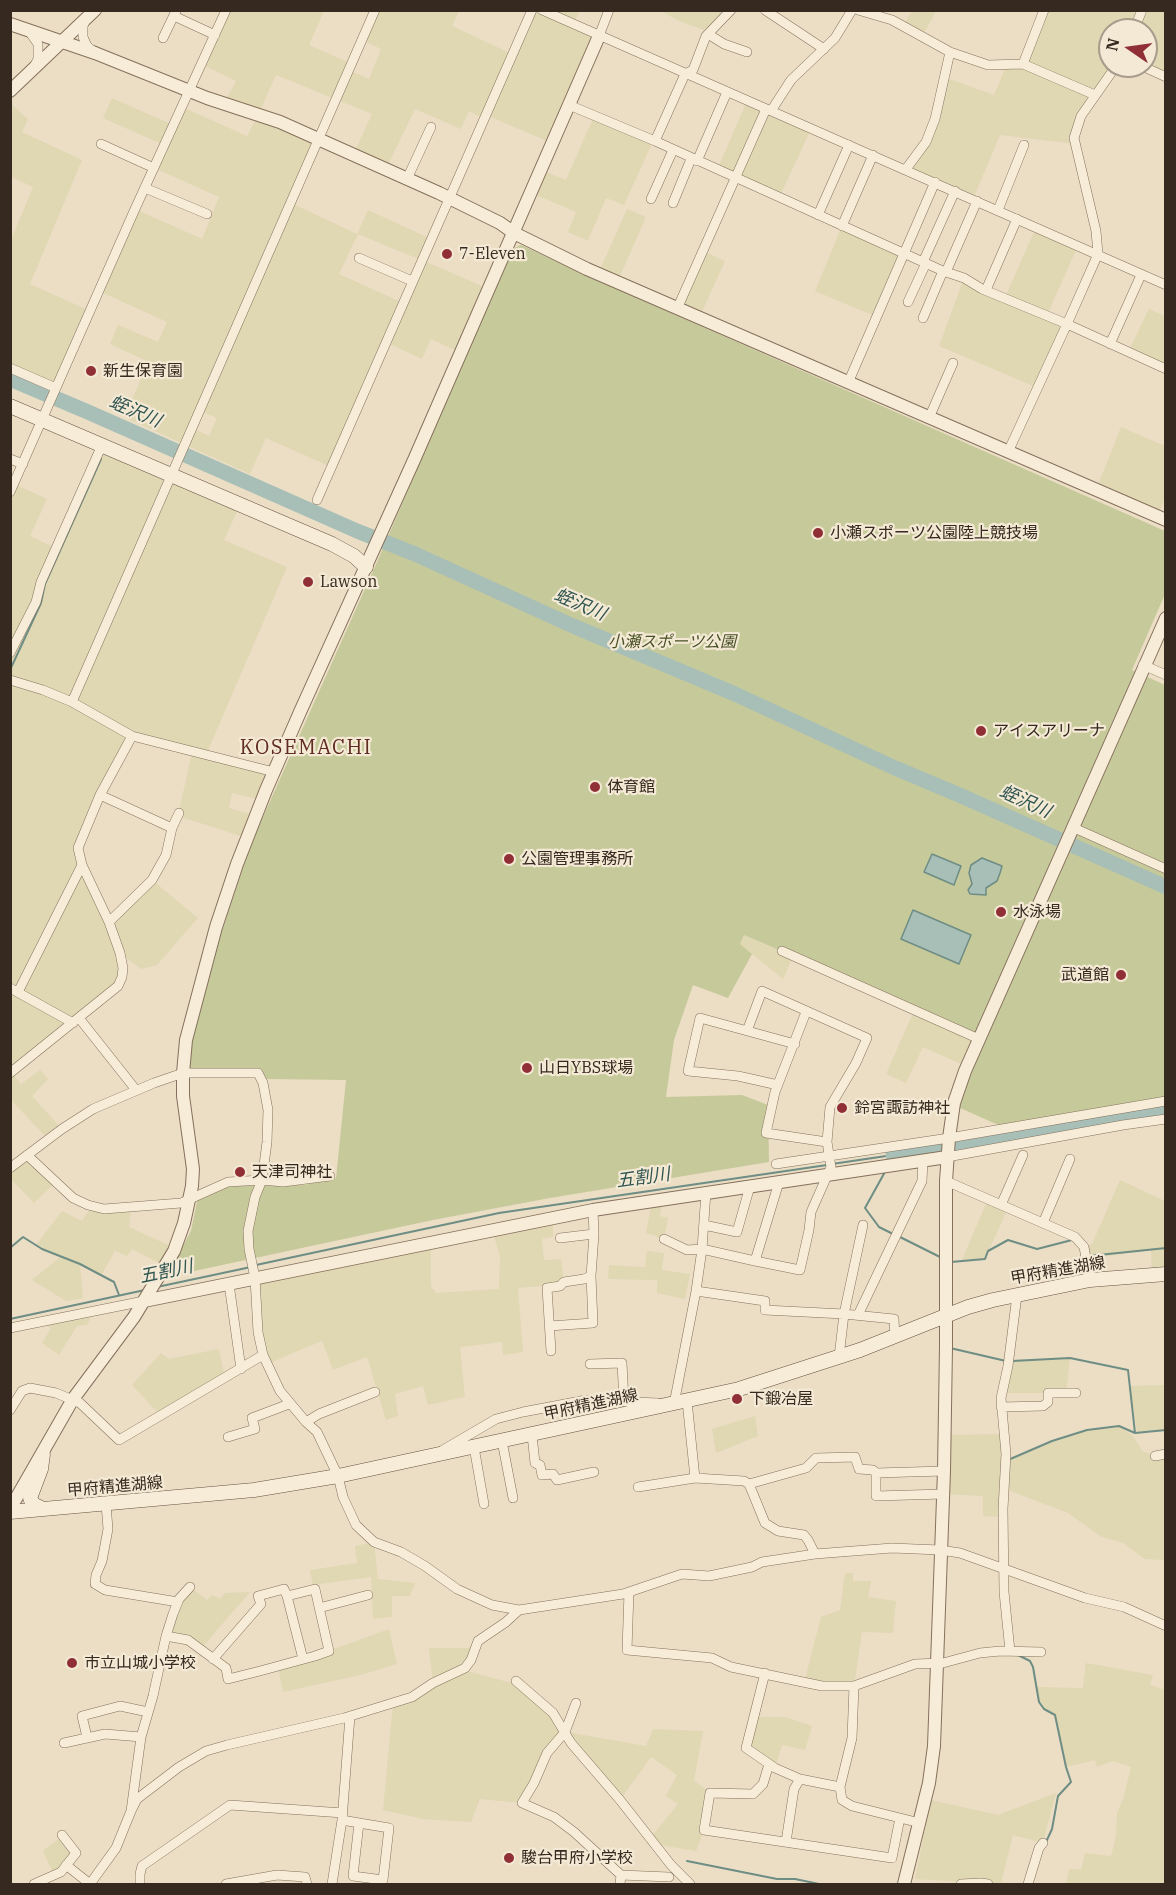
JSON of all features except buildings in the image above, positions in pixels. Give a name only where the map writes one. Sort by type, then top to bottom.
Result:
[{"type":"main road","points":[[10,406],[46,414],[102,445],[173,471],[332,544],[354,556],[366,567]]},
{"type":"main road","name":"甲府精進湖線","points":[[10,1510],[106,1504],[254,1490],[338,1476],[681,1403],[774,1379],[840,1357],[984,1302],[1090,1280],[1166,1274]]},
{"type":"main road","points":[[43,1454],[41,1469],[30,1498],[33,1504],[44,1509]]},
{"type":"street","points":[[10,492],[144,188],[226,10]]},
{"type":"street","points":[[72,702],[375,10]]},
{"type":"street","points":[[317,500],[532,10]]},
{"type":"street","points":[[542,10],[1166,285]]},
{"type":"street","points":[[10,1510],[73,1399],[149,1293],[174,1251],[190,1201],[193,1168],[183,1096],[186,1040],[216,927],[237,864],[274,772],[375,548],[609,10]]},
{"type":"street","points":[[655,141],[685,74],[693,70],[708,34],[731,10]]},
{"type":"street","points":[[765,10],[824,49]]},
{"type":"street","points":[[677,309],[768,110],[791,80],[835,38],[852,10]]},
{"type":"street","points":[[858,10],[892,20],[950,52],[988,65],[1023,64],[1095,95]]},
{"type":"street","points":[[1023,64],[1044,10]]},
{"type":"street","points":[[163,38],[175,13],[215,34]]},
{"type":"street","points":[[10,91],[90,15]]},
{"type":"street","points":[[90,15],[83,26],[83,37],[87,46],[95,53]]},
{"type":"street","points":[[10,24],[95,53],[189,91],[280,122],[449,197],[500,223],[513,233],[587,270],[1166,520]]},
{"type":"street","points":[[27,29],[38,44],[38,59],[34,67]]},
{"type":"street","points":[[708,34],[724,44],[747,52]]},
{"type":"street","points":[[906,169],[926,142],[935,119],[950,52]]},
{"type":"street","points":[[1008,452],[1098,254],[1096,231],[1074,138],[1081,116],[1107,78]]},
{"type":"street","points":[[673,203],[727,92]]},
{"type":"street","points":[[568,105],[655,141],[944,272],[964,278],[986,290],[1166,369]]},
{"type":"street","points":[[407,179],[431,127]]},
{"type":"street","points":[[101,144],[154,168]]},
{"type":"street","points":[[818,215],[849,145]]},
{"type":"street","points":[[998,210],[1024,145]]},
{"type":"street","points":[[651,199],[673,150]]},
{"type":"street","points":[[842,226],[873,155]]},
{"type":"street","points":[[848,383],[935,182]]},
{"type":"street","points":[[144,188],[207,214]]},
{"type":"street","points":[[908,303],[955,191]]},
{"type":"street","points":[[923,318],[977,201]]},
{"type":"street","points":[[986,290],[1017,219]]},
{"type":"street","points":[[359,258],[412,281]]},
{"type":"street","points":[[1110,344],[1141,274]]},
{"type":"street","points":[[929,418],[953,363]]},
{"type":"street","points":[[10,368],[56,389]]},
{"type":"street","points":[[10,653],[36,602],[41,582],[102,445]]},
{"type":"street","points":[[10,459],[23,464]]},
{"type":"street","points":[[905,1884],[929,1783],[934,1746],[944,1471],[946,1181],[948,1147],[956,1094],[1143,665],[1166,618]]},
{"type":"street","points":[[1143,665],[1166,675]]},
{"type":"street","points":[[10,680],[72,702],[132,736],[274,772]]},
{"type":"street","points":[[10,1073],[118,986],[122,977],[120,953],[109,922],[79,857],[80,841],[100,795],[132,736]]},
{"type":"street","points":[[100,795],[172,828]]},
{"type":"street","points":[[109,922],[152,880],[166,855],[172,828],[179,813]]},
{"type":"street","points":[[1071,830],[1166,869]]},
{"type":"street","points":[[82,865],[14,990],[76,1021],[136,1090]]},
{"type":"street","points":[[782,951],[980,1039]]},
{"type":"street","points":[[664,1239],[687,1250],[702,1249],[800,1269],[811,1212],[829,1165],[826,1142],[830,1107],[856,1063],[867,1038],[762,991],[747,1031]]},
{"type":"street","points":[[806,1012],[778,1085],[766,1133],[826,1142]]},
{"type":"street","points":[[778,1085],[738,1076],[688,1071],[700,1018],[795,1044]]},
{"type":"street","points":[[10,1168],[93,1109],[136,1090],[183,1073],[258,1072],[263,1083],[268,1110],[267,1142],[262,1180],[255,1197],[248,1231],[254,1272],[258,1332],[263,1355],[280,1391],[317,1432],[338,1476],[349,1513],[356,1525],[374,1542],[401,1552],[457,1589],[492,1605],[519,1610],[623,1594],[682,1574],[709,1576],[752,1567],[762,1562],[815,1554],[892,1548],[960,1553],[1085,1598],[1124,1606],[1166,1626]]},
{"type":"street","points":[[776,1164],[888,1166],[923,1160],[948,1147],[1119,1108],[1166,1101]]},
{"type":"street","points":[[1119,1108],[1123,1125]]},
{"type":"street","points":[[10,1328],[149,1293],[229,1284],[254,1272],[592,1210],[779,1182],[829,1165],[1166,1119]]},
{"type":"street","points":[[27,1155],[73,1198],[105,1209],[181,1203],[190,1201],[228,1182],[262,1180],[283,1182],[330,1176]]},
{"type":"street","points":[[1001,1205],[1023,1155]]},
{"type":"street","points":[[1043,1223],[1070,1159]]},
{"type":"street","points":[[858,1315],[922,1181],[923,1160]]},
{"type":"street","points":[[946,1181],[1075,1237],[1084,1247],[1090,1280]]},
{"type":"street","points":[[755,1261],[779,1182]]},
{"type":"street","points":[[704,1225],[737,1232],[750,1186]]},
{"type":"street","points":[[695,1478],[681,1403],[702,1249],[706,1192]]},
{"type":"street","points":[[549,1326],[593,1323],[592,1210]]},
{"type":"street","points":[[840,1357],[844,1314],[863,1225]]},
{"type":"street","points":[[560,1238],[594,1234]]},
{"type":"street","points":[[551,1351],[547,1288],[560,1286],[564,1282],[584,1280],[591,1276]]},
{"type":"street","points":[[229,1284],[241,1369]]},
{"type":"street","points":[[696,1291],[765,1301],[765,1310],[894,1319],[895,1336]]},
{"type":"street","points":[[1010,1651],[1003,1568],[1006,1454],[1001,1398],[1009,1361],[1017,1295]]},
{"type":"street","points":[[10,1410],[22,1391],[30,1388],[56,1393],[80,1403],[119,1440],[263,1355]]},
{"type":"street","points":[[590,1364],[622,1363],[624,1401]]},
{"type":"street","points":[[306,1422],[320,1413],[375,1392]]},
{"type":"street","points":[[1001,1407],[1043,1406],[1048,1402],[1048,1393],[1076,1393]]},
{"type":"street","points":[[433,1456],[496,1419],[586,1400],[681,1403]]},
{"type":"street","points":[[228,1437],[255,1429],[252,1418],[290,1404]]},
{"type":"street","points":[[532,1435],[535,1463],[540,1465],[542,1475],[553,1474],[557,1480],[594,1472]]},
{"type":"street","points":[[502,1441],[513,1498]]},
{"type":"street","points":[[474,1447],[484,1504]]},
{"type":"street","points":[[1155,1455],[1166,1454]]},
{"type":"street","points":[[749,1484],[806,1468],[816,1458],[855,1457],[859,1469],[873,1470],[876,1473],[944,1471]]},
{"type":"street","points":[[876,1473],[876,1496],[943,1494]]},
{"type":"street","points":[[638,1487],[695,1478],[744,1481],[749,1484],[765,1523],[777,1531],[804,1535],[815,1554]]},
{"type":"street","points":[[106,1504],[108,1529],[95,1584],[105,1590],[178,1602]]},
{"type":"street","points":[[131,1810],[141,1737],[166,1636],[178,1602],[190,1587]]},
{"type":"street","points":[[213,1659],[261,1604],[258,1596],[284,1589],[303,1659]]},
{"type":"street","points":[[166,1636],[188,1640],[226,1668],[228,1679],[329,1651],[315,1589],[286,1596]]},
{"type":"street","points":[[629,1592],[627,1650],[712,1658],[732,1666],[822,1686],[854,1686],[915,1664],[936,1663],[980,1653],[1041,1652]]},
{"type":"street","points":[[319,1608],[368,1595]]},
{"type":"street","points":[[66,1865],[90,1884],[116,1848],[137,1799],[179,1767],[206,1751],[350,1716],[412,1697],[433,1683],[465,1668],[478,1641],[519,1610]]},
{"type":"street","points":[[765,1673],[746,1748],[769,1764],[800,1779],[840,1787]]},
{"type":"street","points":[[516,1681],[553,1713],[571,1743],[671,1865],[690,1884]]},
{"type":"street","points":[[854,1686],[852,1738],[840,1787],[842,1800],[852,1806],[920,1823]]},
{"type":"street","points":[[576,1703],[566,1732],[547,1753],[522,1803],[554,1817],[574,1832],[620,1880],[669,1881],[671,1865]]},
{"type":"street","points":[[87,1737],[82,1716],[120,1706],[148,1712]]},
{"type":"street","points":[[332,1884],[343,1816],[350,1716]]},
{"type":"street","points":[[64,1743],[105,1734],[141,1737]]},
{"type":"street","points":[[769,1764],[763,1784],[753,1794],[710,1793],[704,1830],[892,1858],[900,1818]]},
{"type":"street","points":[[786,1842],[794,1789],[800,1779]]},
{"type":"street","points":[[140,1884],[142,1866],[230,1805],[343,1816],[359,1823],[389,1828],[383,1880],[353,1876],[359,1823]]},
{"type":"street","points":[[34,1884],[55,1876],[76,1853],[62,1834]]},
{"type":"street","points":[[1028,1884],[1039,1848],[1043,1843]]},
{"type":"street","points":[[226,1884],[277,1875],[305,1877],[307,1884]]},
{"type":"street","points":[[961,1884],[988,1884]]},
{"type":"shaded area","points":[[714,10],[725,12],[704,30],[679,21],[661,11]]},
{"type":"shaded area","points":[[226,11],[324,11],[309,45],[352,64],[349,70],[369,79],[381,49],[362,40],[375,11],[459,11],[452,26],[512,54],[532,11],[580,11],[573,24],[599,36],[552,143],[486,115],[484,119],[469,111],[461,129],[415,109],[386,169],[353,155],[372,114],[276,75],[258,115],[224,104],[236,81],[201,64]]},
{"type":"shaded area","points":[[912,11],[936,11],[922,37],[903,26]]},
{"type":"shaded area","points":[[1044,11],[1165,11],[1165,77],[1158,73],[1158,18],[1098,18],[1098,78],[1108,78],[1081,116],[1076,144],[1000,135],[973,199],[906,169],[926,142],[944,77],[994,95],[1006,66],[1023,64]]},
{"type":"shaded area","points":[[112,98],[173,125],[182,107],[247,136],[258,115],[318,140],[291,203],[357,234],[368,210],[431,239],[422,260],[489,289],[461,353],[431,339],[422,359],[386,342],[331,467],[266,438],[250,474],[124,417],[149,362],[110,344],[118,325],[158,342],[167,322],[99,291],[135,209],[202,239],[219,197],[154,168],[164,145],[103,118]],"holes":[[[358,234],[421,260],[403,303],[339,274]],[[200,411],[217,418],[209,436],[192,428]]]},
{"type":"shaded area","points":[[747,101],[811,129],[779,198],[717,170]]},
{"type":"shaded area","points":[[10,103],[28,119],[22,132],[82,160],[30,284],[90,311],[56,388],[11,368],[11,240],[33,187],[11,177]]},
{"type":"shaded area","points":[[594,116],[653,141],[624,205],[606,198],[588,241],[568,232],[576,212],[531,193],[541,170],[566,180]]},
{"type":"shaded area","points":[[627,209],[646,217],[617,283],[598,274]]},
{"type":"shaded area","points":[[842,226],[904,254],[877,317],[815,291]]},
{"type":"shaded area","points":[[1034,232],[1076,250],[1048,313],[1006,295]]},
{"type":"shaded area","points":[[703,251],[725,261],[699,318],[677,309]]},
{"type":"shaded area","points":[[964,278],[1067,324],[1038,388],[939,346]]},
{"type":"shaded area","points":[[1149,309],[1165,316],[1165,369],[1128,352]]},
{"type":"shaded area","points":[[1121,427],[1165,446],[1165,498],[1158,516],[1096,490]]},
{"type":"shaded area","points":[[106,447],[240,505],[224,540],[287,567],[206,755],[274,772],[262,800],[232,793],[229,808],[256,816],[247,838],[178,816],[192,752],[132,736],[78,848],[109,921],[152,880],[198,918],[157,965],[141,969],[121,954],[122,977],[12,1073],[21,1084],[40,1070],[48,1079],[32,1096],[62,1129],[48,1139],[11,1100],[10,662],[41,603],[45,584]]},
{"type":"shaded area","points":[[10,482],[47,499],[30,536],[56,548],[10,653]]},
{"type":"shaded area","points":[[744,935],[793,957],[783,979],[740,944]]},
{"type":"shaded area","points":[[913,1013],[972,1039],[961,1064],[923,1047],[906,1083],[886,1074]]},
{"type":"shaded area","points":[[27,1155],[56,1182],[34,1203],[11,1179],[11,1168]]},
{"type":"shaded area","points":[[1120,1180],[1165,1201],[1165,1274],[1152,1275],[1151,1250],[1086,1259],[1084,1247],[1092,1244]]},
{"type":"shaded area","points":[[662,1199],[660,1216],[668,1218],[664,1239],[646,1233],[652,1201]]},
{"type":"shaded area","points":[[988,1199],[1008,1208],[985,1259],[962,1260]]},
{"type":"shaded area","points":[[92,1206],[131,1208],[129,1227],[175,1248],[165,1266],[132,1249],[127,1256],[115,1251],[101,1276],[80,1265],[83,1298],[66,1301],[32,1280],[60,1257],[36,1245],[62,1211],[82,1221]]},
{"type":"shaded area","points":[[553,1221],[553,1237],[542,1239],[544,1260],[561,1259],[564,1282],[547,1288],[542,1286],[518,1288],[523,1352],[503,1355],[502,1342],[460,1347],[465,1397],[428,1405],[423,1386],[395,1394],[398,1416],[386,1420],[367,1357],[333,1370],[322,1341],[267,1364],[261,1349],[255,1278],[431,1243],[431,1286],[436,1293],[499,1289],[500,1256],[492,1230]]},
{"type":"shaded area","points":[[647,1251],[664,1253],[662,1270],[690,1274],[685,1299],[657,1293],[657,1280],[608,1279],[609,1265],[645,1267]]},
{"type":"shaded area","points":[[83,1313],[91,1318],[87,1325],[77,1326],[59,1355],[42,1343],[51,1328],[40,1322]]},
{"type":"shaded area","points":[[219,1349],[225,1379],[161,1416],[132,1385],[161,1353],[169,1359]]},
{"type":"shaded area","points":[[1070,1358],[1066,1393],[1002,1393],[1009,1361]]},
{"type":"shaded area","points":[[1165,1385],[1165,1430],[1137,1432],[1129,1386]]},
{"type":"shaded area","points":[[755,1416],[758,1436],[716,1453],[712,1429]]},
{"type":"shaded area","points":[[1119,1426],[1133,1436],[1143,1452],[1149,1453],[1153,1460],[1165,1458],[1165,1560],[1145,1559],[1123,1543],[1100,1536],[1068,1513],[1008,1490],[1008,1459],[1087,1430]]},
{"type":"shaded area","points":[[1004,1434],[1003,1517],[983,1516],[983,1496],[943,1494],[944,1435]]},
{"type":"shaded area","points":[[374,1542],[378,1579],[415,1583],[410,1596],[392,1596],[392,1617],[373,1619],[371,1577],[313,1585],[310,1570],[357,1563],[355,1546]]},
{"type":"shaded area","points":[[845,1573],[853,1573],[853,1581],[871,1581],[868,1597],[896,1601],[893,1633],[862,1632],[854,1686],[804,1683],[821,1617],[840,1610]]},
{"type":"shaded area","points":[[190,1587],[207,1600],[212,1595],[220,1599],[225,1593],[250,1592],[199,1651],[166,1636],[173,1614]]},
{"type":"shaded area","points":[[389,1629],[397,1664],[360,1675],[283,1692],[278,1666],[315,1656]]},
{"type":"shaded area","points":[[429,1648],[475,1648],[463,1670],[508,1682],[516,1681],[566,1732],[646,1746],[653,1729],[703,1731],[694,1780],[710,1793],[704,1830],[696,1851],[654,1844],[650,1838],[678,1804],[666,1796],[677,1775],[651,1757],[620,1800],[565,1732],[556,1740],[522,1803],[480,1799],[471,1822],[423,1819],[383,1810],[393,1704],[433,1683]]},
{"type":"shaded area","points":[[1086,1663],[1153,1675],[1150,1685],[1165,1690],[1165,1884],[1066,1884],[1069,1869],[1081,1870],[1085,1853],[1111,1856],[1116,1836],[1117,1814],[1131,1767],[1113,1761],[1097,1767],[1095,1760],[1066,1767],[1055,1715],[1044,1709],[1039,1702],[1036,1687],[1083,1688]]},
{"type":"shaded area","points":[[754,1717],[785,1717],[812,1726],[805,1750],[782,1745],[775,1768],[746,1748]]},
{"type":"shaded area","points":[[1056,1793],[1043,1843],[1013,1835],[1001,1884],[915,1879],[931,1800],[998,1815]]},
{"type":"shaded area","points":[[61,1837],[73,1853],[54,1875],[43,1851]]},
{"type":"green space","name":"小瀬スポーツ公園","points":[[521,245],[1165,531],[1165,594],[1132,670],[1165,685],[1165,1100],[1005,1128],[958,1107],[983,1038],[744,935],[740,944],[752,954],[728,998],[693,985],[674,1040],[666,1097],[742,1095],[768,1105],[769,1162],[433,1220],[166,1277],[191,1231],[198,1197],[230,1186],[304,1185],[336,1178],[346,1080],[266,1079],[261,1069],[189,1069],[192,1043],[210,967],[250,846],[377,562],[512,249]]},
{"type":"water","points":[[932,854],[961,866],[954,885],[924,872]]},
{"type":"water","points":[[982,858],[1002,866],[1000,873],[997,881],[986,888],[986,895],[970,894],[968,890],[972,884],[969,873],[971,865]]},
{"type":"water","points":[[913,910],[971,935],[959,964],[901,939]]},
{"type":"waterway","name":"蛭沢川","points":[[10,379],[357,531],[415,554],[573,626],[735,694],[895,768],[1166,887]]},
{"type":"waterway","points":[[10,670],[41,603],[45,584],[101,459]]},
{"type":"waterway","points":[[893,1155],[1166,1111]]},
{"type":"waterway","name":"五割川","points":[[832,1164],[893,1155],[891,1159]]},
{"type":"waterway","name":"五割川","points":[[256,1265],[499,1213],[827,1165]]},
{"type":"waterway","name":"五割川","points":[[886,1170],[865,1208],[879,1227],[895,1235]]},
{"type":"waterway","points":[[10,1248],[23,1237],[42,1249],[80,1264],[114,1282],[119,1295]]},
{"type":"waterway","name":"五割川","points":[[900,1237],[940,1257]]},
{"type":"waterway","name":"五割川","points":[[951,1262],[985,1259],[988,1251],[1008,1240],[1037,1249],[1072,1240]]},
{"type":"waterway","name":"五割川","points":[[1089,1256],[1166,1248]]},
{"type":"waterway","name":"五割川","points":[[157,1287],[251,1267]]},
{"type":"waterway","name":"五割川","points":[[10,1319],[145,1290]]},
{"type":"waterway","name":"五割川","points":[[950,1348],[1006,1361]]},
{"type":"waterway","name":"五割川","points":[[1012,1361],[1070,1358],[1128,1370],[1135,1433]]},
{"type":"waterway","points":[[1008,1460],[1052,1441],[1087,1430],[1119,1426],[1135,1433],[1166,1430]]},
{"type":"waterway","points":[[1018,1655],[1030,1661],[1039,1702],[1044,1709],[1055,1715],[1071,1782],[1058,1796],[1052,1829],[1046,1842]]},
{"type":"waterway","points":[[687,1861],[777,1879],[795,1879],[819,1884]]},
{"type":"place","name":"7-Eleven","points":[[447,254]]},
{"type":"place","name":"新生保育園","points":[[91,371]]},
{"type":"place","name":"小瀬スポーツ公園陸上競技場","points":[[818,533]]},
{"type":"place","name":"Lawson","points":[[308,582]]},
{"type":"place","name":"アイスアリーナ","points":[[981,731]]},
{"type":"place","name":"体育館","points":[[595,787]]},
{"type":"place","name":"公園管理事務所","points":[[509,859]]},
{"type":"place","name":"水泳場","points":[[1001,912]]},
{"type":"place","name":"武道館","points":[[1121,975]]},
{"type":"place","name":"山日YBS球場","points":[[527,1068]]},
{"type":"place","name":"鈴宮諏訪神社","points":[[842,1108]]},
{"type":"place","name":"天津司神社","points":[[240,1172]]},
{"type":"place","name":"下鍛冶屋","points":[[737,1399]]},
{"type":"place","name":"市立山城小学校","points":[[72,1663]]},
{"type":"place","name":"駿台甲府小学校","points":[[509,1858]]},
{"type":"district","name":"KOSEMACHI","points":[[306,748]]}]
